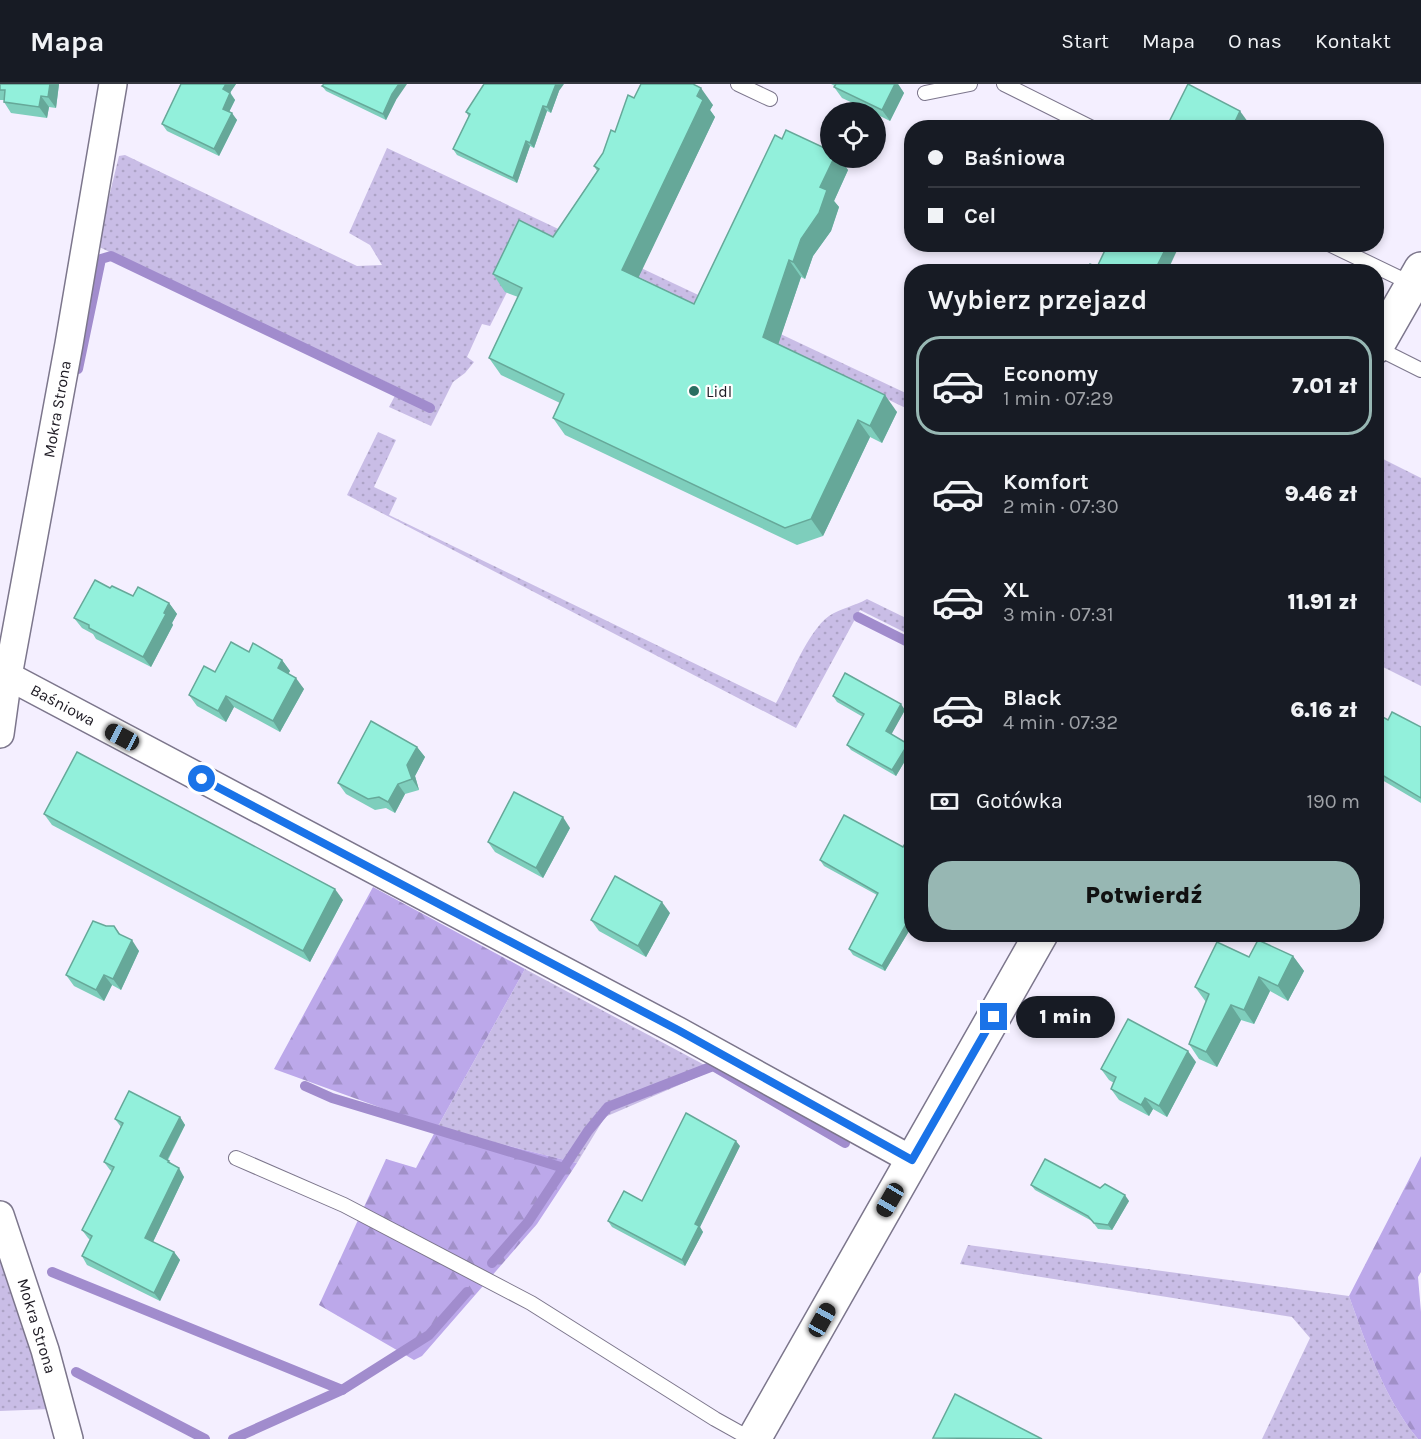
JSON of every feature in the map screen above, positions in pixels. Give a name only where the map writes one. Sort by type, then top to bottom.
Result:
[{"type":"main road","points":[[1384,335],[1417,277]]},
{"type":"main road","points":[[753,1439],[1036,942]]},
{"type":"street","name":"Mokra Strona","points":[[0,734],[8,676],[69,344],[113,84]]},
{"type":"street","name":"Baśniowa","points":[[8,676],[678,1030],[912,1160]]},
{"type":"street","name":"Mokra Strona","points":[[0,1215],[45,1350],[69,1439]]},
{"type":"lane","points":[[738,84],[770,99]]},
{"type":"lane","points":[[925,93],[970,84]]},
{"type":"lane","points":[[1004,84],[1076,120]]},
{"type":"lane","points":[[1350,252],[1382,264]]},
{"type":"lane","points":[[1384,265],[1417,277]]},
{"type":"lane","points":[[1384,351],[1421,370]]},
{"type":"lane","points":[[236,1158],[344,1205],[531,1303],[715,1419],[753,1439]]},
{"type":"shaded area","points":[[387,148],[904,392],[904,407],[532,230],[504,290],[507,292],[490,326],[482,324],[467,357],[474,362],[453,382],[431,426],[389,407],[399,388],[97,246],[119,156],[125,155],[357,266],[382,265],[370,245],[349,233]]},
{"type":"shaded area","points":[[378,432],[396,440],[374,487],[397,498],[389,515],[776,703],[813,633],[834,613],[867,599],[904,617],[904,632],[860,610],[796,728],[347,495]]},
{"type":"shaded area","points":[[1384,460],[1421,478],[1421,686],[1384,668]]},
{"type":"shaded area","points":[[525,969],[714,1070],[605,1117],[577,1163],[437,1128]]},
{"type":"shaded area","points":[[968,1245],[1349,1296],[1386,1389],[1418,1439],[1262,1439],[1310,1338],[1292,1317],[960,1264]]},
{"type":"shaded area","points":[[0,1258],[51,1409],[0,1411]]},
{"type":"green space","points":[[373,887],[525,969],[437,1128],[274,1069]]},
{"type":"green space","points":[[437,1128],[577,1163],[537,1224],[422,1356],[414,1360],[319,1305],[386,1159],[416,1168]]},
{"type":"green space","points":[[1421,1156],[1421,1272],[1418,1277],[1421,1312],[1421,1439],[1418,1439],[1386,1389],[1349,1296]]},
{"type":"building","points":[[0,84],[50,84],[48,97],[41,96],[39,107],[4,102],[5,90],[0,90]]},
{"type":"building","points":[[181,84],[226,84],[223,89],[230,93],[223,109],[232,113],[214,149],[162,124]]},
{"type":"building","points":[[324,84],[399,84],[383,114],[322,86]]},
{"type":"building","points":[[484,84],[556,84],[547,107],[543,106],[530,143],[526,141],[513,178],[453,149],[470,114],[466,112]]},
{"type":"building","name":"Lidl","points":[[641,84],[693,84],[701,88],[697,96],[703,100],[622,270],[694,304],[775,135],[782,139],[786,130],[820,146],[820,168],[829,168],[820,187],[827,190],[819,213],[801,239],[793,262],[789,260],[763,337],[885,395],[870,426],[858,420],[811,519],[785,528],[553,418],[564,394],[489,358],[522,288],[493,274],[519,220],[553,237],[599,169],[594,166],[603,153],[611,130],[615,132],[628,95],[634,98]]},
{"type":"building","points":[[836,84],[895,84],[886,102],[865,102],[834,87]]},
{"type":"building","points":[[1188,84],[1240,111],[1236,120],[1170,120]]},
{"type":"building","points":[[1104,252],[1164,252],[1158,264],[1098,264]]},
{"type":"building","points":[[95,580],[133,596],[138,587],[169,603],[164,613],[166,614],[143,657],[74,618]]},
{"type":"building","points":[[231,642],[249,652],[253,643],[282,660],[278,668],[296,678],[273,721],[226,696],[218,711],[189,695],[204,666],[215,672]]},
{"type":"building","points":[[845,673],[901,704],[886,731],[904,742],[904,750],[892,770],[847,745],[864,714],[833,696]]},
{"type":"building","points":[[1392,712],[1421,727],[1421,798],[1384,776],[1384,718],[1388,720]]},
{"type":"building","points":[[371,721],[417,747],[407,765],[412,779],[398,784],[388,802],[379,797],[368,799],[338,783]]},
{"type":"building","points":[[77,752],[335,889],[303,951],[44,814]]},
{"type":"building","points":[[514,792],[563,817],[536,868],[488,842]]},
{"type":"building","points":[[844,815],[903,847],[904,845],[904,928],[882,966],[849,949],[878,893],[820,860]]},
{"type":"building","points":[[615,876],[662,902],[638,946],[591,920]]},
{"type":"building","points":[[93,921],[106,926],[114,926],[119,934],[132,940],[113,979],[104,975],[96,990],[66,975]]},
{"type":"building","points":[[1217,942],[1249,957],[1257,942],[1262,942],[1293,956],[1278,986],[1259,977],[1244,1010],[1231,1005],[1206,1052],[1189,1044],[1209,994],[1195,987]]},
{"type":"building","points":[[1128,1019],[1188,1051],[1159,1106],[1145,1098],[1141,1105],[1111,1089],[1116,1077],[1101,1069]]},
{"type":"building","points":[[129,1091],[180,1117],[160,1156],[179,1168],[145,1238],[174,1252],[154,1293],[82,1256],[92,1236],[82,1230],[114,1167],[104,1162],[123,1123],[115,1119]]},
{"type":"building","points":[[686,1113],[736,1141],[695,1224],[699,1226],[682,1260],[608,1221],[624,1191],[642,1201]]},
{"type":"building","points":[[1045,1159],[1100,1188],[1105,1184],[1125,1195],[1108,1225],[1094,1223],[1088,1216],[1031,1185]]},
{"type":"building","points":[[955,1394],[1042,1439],[933,1438]]},
{"type":"waterway","points":[[78,369],[101,259],[111,256],[430,408]]},
{"type":"waterway","points":[[858,617],[904,640]]},
{"type":"waterway","points":[[492,1263],[528,1222],[588,1131],[608,1107],[713,1066],[845,1143]]},
{"type":"waterway","points":[[305,1086],[332,1098],[564,1168]]},
{"type":"waterway","points":[[52,1272],[342,1390]]},
{"type":"waterway","points":[[233,1439],[342,1390],[429,1335],[467,1292]]},
{"type":"waterway","points":[[76,1372],[205,1439]]},
{"type":"place","name":"Lidl","points":[[694,391]]},
{"type":"route","points":[[202,779],[678,1030],[912,1160],[994,1017]]}]
